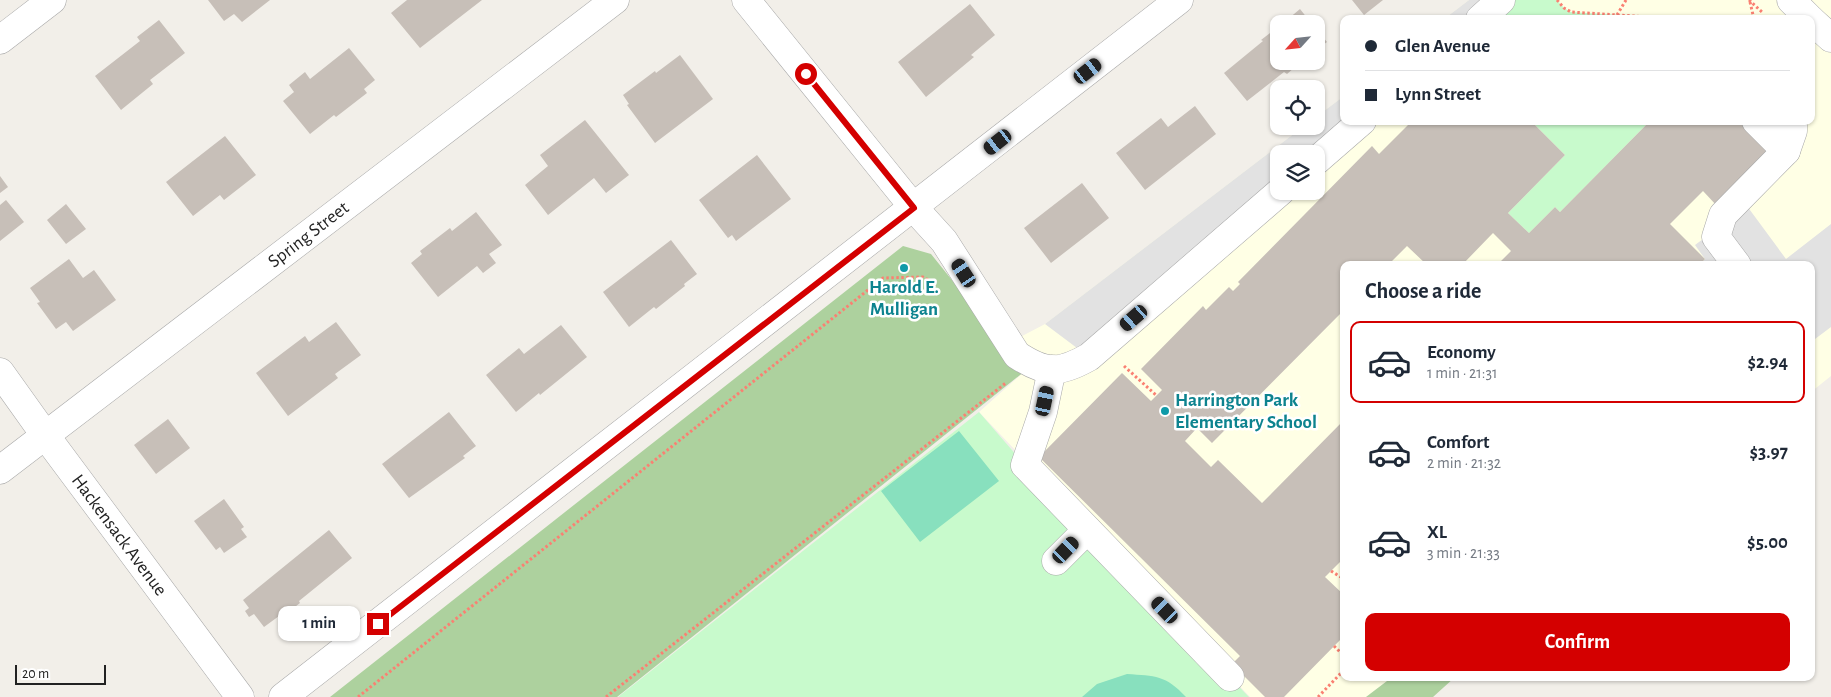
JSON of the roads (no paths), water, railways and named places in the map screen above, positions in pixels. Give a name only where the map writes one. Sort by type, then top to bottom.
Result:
[{"type":"street","points":[[0,40],[52,0]]},
{"type":"street","name":"Spring Street","points":[[0,470],[615,0]]},
{"type":"street","points":[[746,0],[914,208],[944,241],[1017,355],[1050,380]]},
{"type":"street","points":[[283,697],[1179,0]]},
{"type":"street","points":[[1485,15],[1502,0]]},
{"type":"street","points":[[1815,21],[1831,38]]},
{"type":"street","points":[[1325,153],[1357,125]]},
{"type":"street","points":[[1760,125],[1786,151]]},
{"type":"street","points":[[1734,261],[1716,237],[1723,215],[1786,151],[1793,131],[1793,125]]},
{"type":"street","points":[[1230,677],[1025,465],[1043,412],[1050,380],[1089,356],[1271,200]]},
{"type":"street","name":"Hackensack Avenue","points":[[0,372],[45,436],[240,697]]},
{"type":"street","points":[[1056,560],[1086,530]]},
{"type":"place","name":"Harold E. Mulligan","points":[[904,268]]},
{"type":"place","name":"Harrington Park Elementary School","points":[[1165,411]]}]
